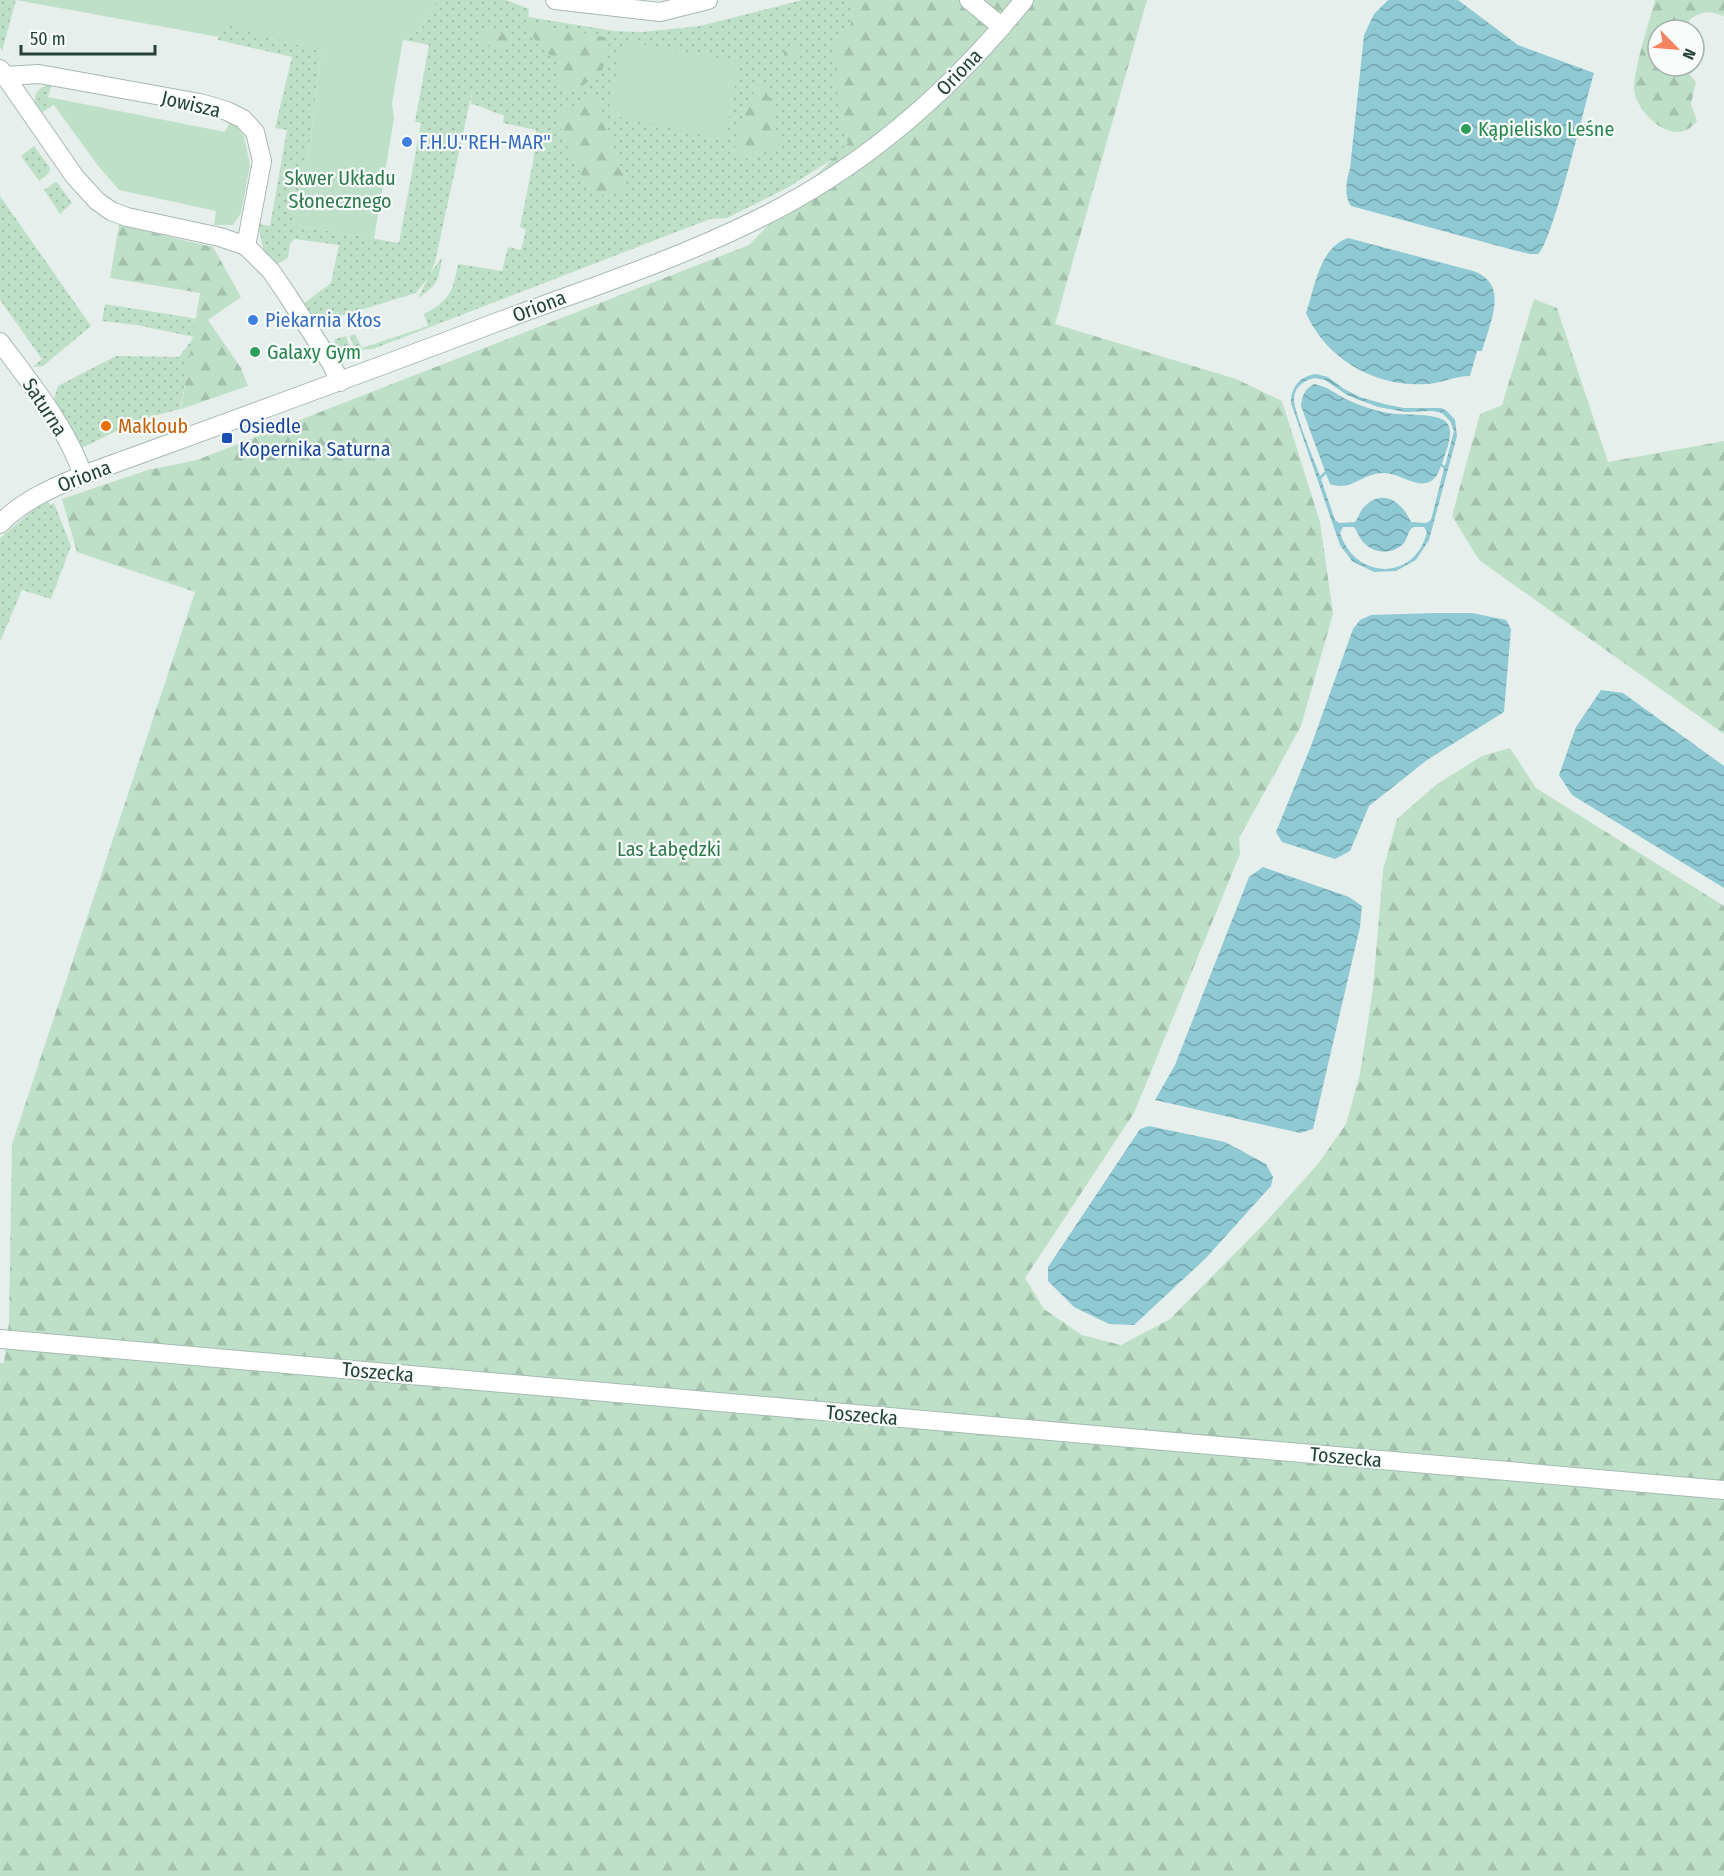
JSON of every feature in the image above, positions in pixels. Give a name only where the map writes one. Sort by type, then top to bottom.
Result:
[{"type":"street","points":[[555,0],[660,12],[708,0]]},
{"type":"street","points":[[969,0],[1002,27]]},
{"type":"street","name":"Oriona","points":[[0,524],[27,502],[51,488],[83,475],[340,382],[714,240],[759,219],[806,193],[886,139],[951,82],[1024,0]]},
{"type":"street","name":"Jowisza","points":[[2,72],[39,74],[200,104],[227,111],[243,119],[255,132],[262,161],[246,246]]},
{"type":"street","name":"Jowisza","points":[[2,72],[75,177],[97,201],[111,211],[127,217],[220,237],[246,246],[271,272],[288,296],[332,363],[340,382]]},
{"type":"street","name":"Saturna","points":[[0,342],[37,390],[77,456],[83,475]]},
{"type":"street","name":"Toszecka","points":[[0,1339],[1724,1490]]},
{"type":"green space","points":[[0,0],[16,0],[2,51],[0,47]]},
{"type":"green space","name":"Skwer Układu Słonecznego","points":[[16,0],[437,0],[421,29],[403,40],[392,103],[394,118],[374,239],[293,225],[300,176],[311,135],[321,52],[222,23],[219,37]]},
{"type":"green space","points":[[142,0],[316,0],[321,52],[311,135],[300,176],[293,225],[399,243],[421,123],[415,122],[429,45],[403,40],[421,29],[437,0],[506,0],[529,9],[528,17],[615,31],[642,32],[700,26],[802,0],[957,0],[853,146],[787,188],[727,218],[710,219],[373,349],[355,350],[350,336],[355,334],[362,348],[428,326],[424,314],[439,305],[449,295],[458,264],[502,271],[508,247],[521,250],[526,229],[520,227],[533,162],[536,130],[503,123],[504,115],[471,104],[472,92],[435,262],[430,274],[442,257],[434,285],[418,298],[428,278],[416,293],[331,319],[313,317],[303,304],[331,283],[339,245],[295,239],[290,243],[288,258],[274,266],[263,248],[258,224],[270,226],[287,130],[275,128],[292,57],[218,40],[221,23]]},
{"type":"green space","name":"Las Łabędzki","points":[[850,0],[1147,0],[1055,324],[1236,379],[1282,401],[1320,522],[1333,614],[1301,726],[1239,838],[1240,854],[1134,1113],[1025,1278],[1044,1309],[1082,1335],[1121,1345],[1170,1319],[1262,1226],[1318,1164],[1346,1124],[1360,1074],[1373,988],[1383,870],[1397,819],[1437,784],[1482,756],[1510,748],[1536,788],[1724,906],[1724,1876],[0,1876],[0,1363],[4,1363],[9,1322],[12,1144],[195,592],[77,552],[62,499],[148,470],[197,460],[749,245],[848,143],[840,117],[833,47],[851,27]]},
{"type":"green space","points":[[1655,0],[1724,0],[1724,17],[1711,12],[1692,18],[1650,18]]},
{"type":"green space","points":[[521,22],[610,38],[602,72],[575,91],[560,89],[559,62],[542,49]]},
{"type":"green space","points":[[487,25],[511,38],[502,50],[481,42]]},
{"type":"green space","points":[[1646,33],[1646,78],[1692,78],[1696,82],[1691,104],[1697,121],[1690,128],[1670,131],[1660,127],[1643,110],[1635,95],[1634,87]]},
{"type":"green space","points":[[623,41],[739,62],[725,140],[608,114]]},
{"type":"green space","points":[[793,42],[799,49],[801,62],[784,61],[784,52]]},
{"type":"green space","points":[[760,84],[776,107],[773,115],[779,145],[751,159],[738,158],[734,153],[743,117]]},
{"type":"green space","points":[[47,85],[51,86],[48,97],[54,105],[41,113],[36,105],[35,97],[38,90]]},
{"type":"green space","points":[[589,95],[598,101],[628,188],[605,196],[588,188],[564,140],[557,117]]},
{"type":"green space","points":[[48,97],[225,132],[231,120],[244,136],[250,165],[241,213],[233,225],[214,225],[216,211],[119,190],[99,167]]},
{"type":"green space","points":[[34,146],[50,168],[49,173],[39,181],[21,156]]},
{"type":"green space","points":[[55,182],[72,203],[60,214],[44,190]]},
{"type":"green space","points":[[0,196],[91,326],[43,366],[33,367],[42,359],[0,300]]},
{"type":"green space","points":[[119,225],[213,247],[241,297],[208,320],[241,368],[248,386],[181,409],[200,293],[110,278]]},
{"type":"green space","points":[[1534,299],[1557,308],[1608,462],[1724,441],[1724,734],[1479,560],[1452,516],[1480,414],[1502,405]]},
{"type":"green space","points":[[105,304],[198,319],[180,409],[136,421],[82,448],[54,399],[58,386],[116,356],[179,357],[194,337],[137,325],[102,321]]},
{"type":"green space","points":[[346,336],[351,351],[337,354],[334,347],[335,339]]},
{"type":"green space","points":[[48,501],[50,505],[54,503],[71,546],[51,599],[22,590],[0,642],[0,538],[32,511]]},
{"type":"water","name":"Kąpielisko Leśne","points":[[1388,0],[1458,0],[1518,45],[1594,73],[1552,226],[1538,254],[1517,251],[1351,206],[1347,198],[1347,183],[1364,35],[1374,14]]},
{"type":"water","points":[[1348,238],[1473,271],[1485,277],[1491,285],[1494,306],[1482,351],[1477,351],[1470,376],[1425,384],[1388,381],[1354,367],[1326,344],[1306,313],[1324,259],[1338,243]]},
{"type":"water","points":[[1310,375],[1328,377],[1360,397],[1384,404],[1404,408],[1441,408],[1455,420],[1457,436],[1429,540],[1416,560],[1396,571],[1374,572],[1352,561],[1340,545],[1291,403],[1297,383]],"holes":[[[1315,378],[1325,380],[1347,395],[1378,407],[1406,412],[1442,413],[1450,421],[1454,431],[1445,466],[1442,464],[1450,432],[1447,423],[1443,420],[1436,417],[1394,414],[1376,410],[1314,384],[1304,393],[1301,406],[1325,471],[1320,476],[1294,400],[1294,395],[1300,385]],[[1441,466],[1444,469],[1431,520],[1426,523],[1411,522],[1398,504],[1386,498],[1372,500],[1363,508],[1355,522],[1339,523],[1335,520],[1321,479],[1326,474],[1330,484],[1344,486],[1384,473],[1421,483],[1432,481]],[[1343,527],[1354,527],[1368,547],[1384,552],[1400,547],[1414,527],[1424,527],[1427,532],[1420,548],[1410,560],[1398,567],[1385,569],[1371,567],[1358,560],[1348,549],[1340,533]]]},
{"type":"water","points":[[1472,613],[1506,620],[1511,629],[1504,712],[1427,760],[1369,806],[1350,851],[1335,859],[1282,842],[1276,832],[1311,746],[1353,629],[1360,620],[1371,615]]},
{"type":"water","points":[[1601,690],[1623,693],[1724,766],[1724,888],[1572,795],[1559,775],[1576,727]]},
{"type":"water","points":[[1263,867],[1349,897],[1362,906],[1360,927],[1313,1129],[1300,1133],[1155,1100],[1175,1065],[1249,877]]},
{"type":"water","points":[[1149,1126],[1225,1142],[1266,1164],[1273,1177],[1271,1186],[1205,1259],[1134,1325],[1109,1324],[1074,1307],[1048,1281],[1048,1267],[1140,1129]]},
{"type":"place","name":"Kąpielisko Leśne","points":[[1466,129]]},
{"type":"place","name":"F.H.U.\"REH-MAR\"","points":[[407,142]]},
{"type":"place","name":"Piekarnia Kłos","points":[[253,320]]},
{"type":"place","name":"Galaxy Gym","points":[[255,352]]},
{"type":"place","name":"Makloub","points":[[106,426]]},
{"type":"place","name":"Osiedle Kopernika Saturna","points":[[227,438]]}]
